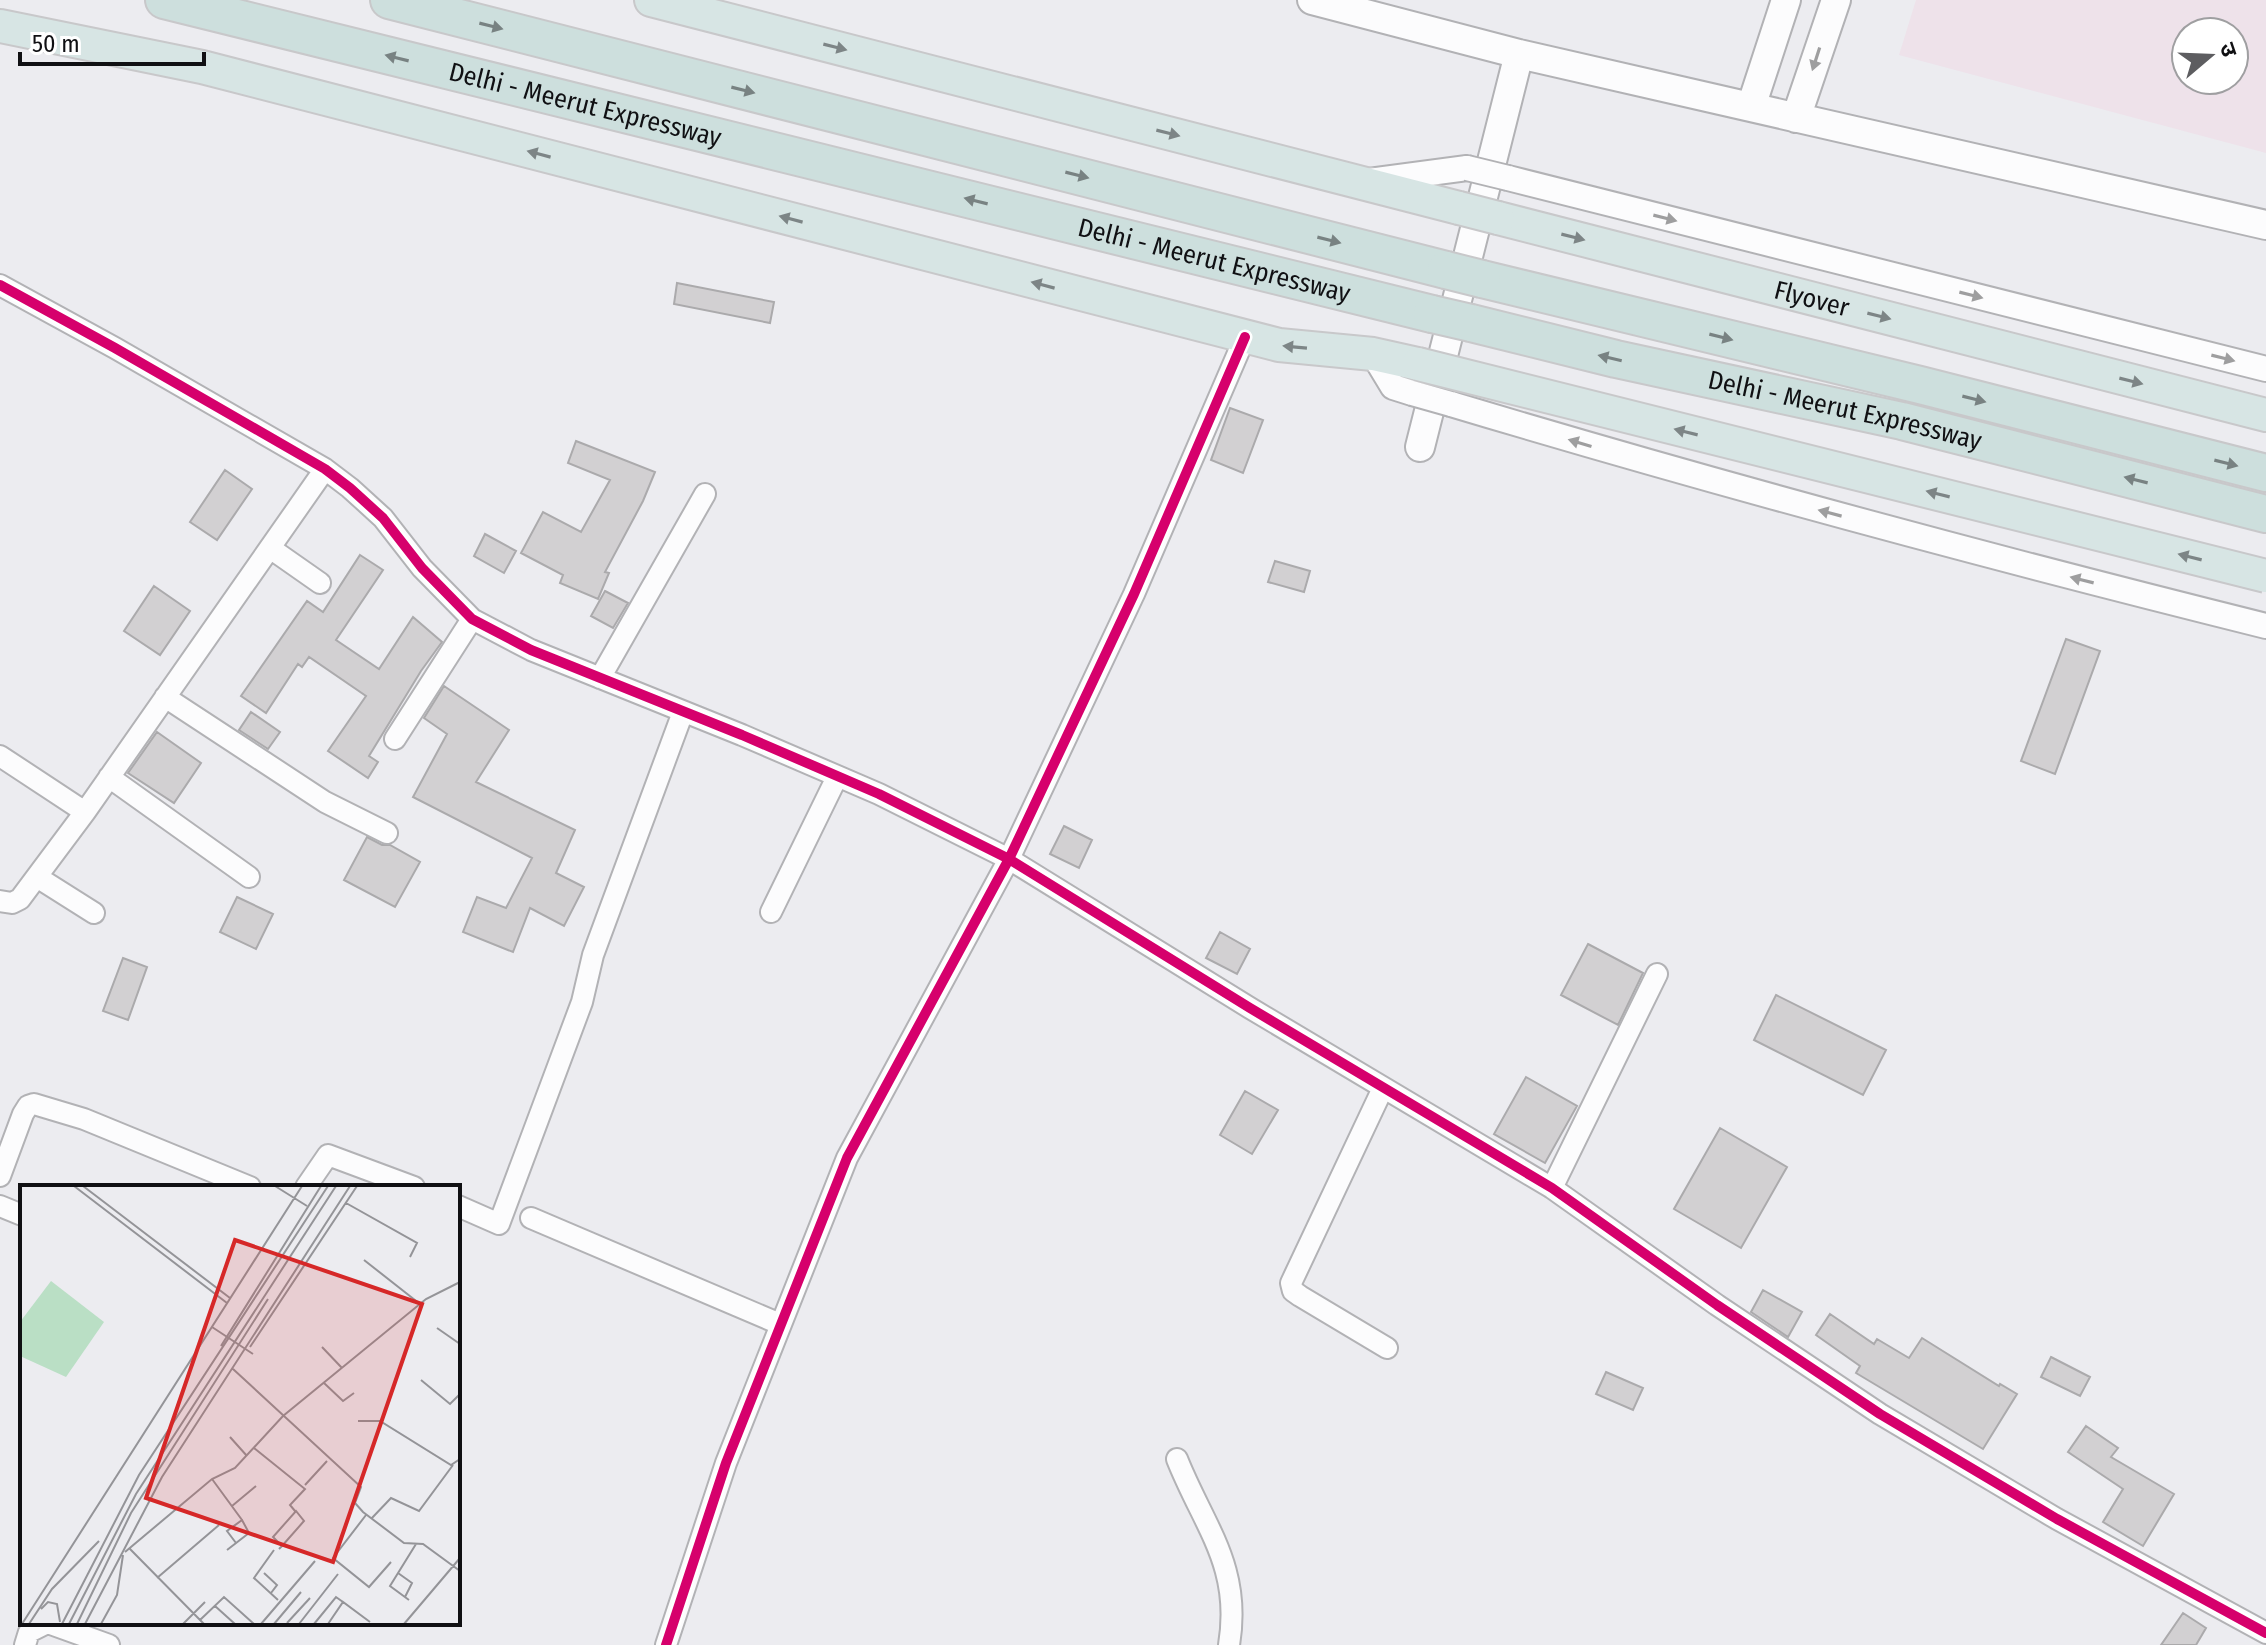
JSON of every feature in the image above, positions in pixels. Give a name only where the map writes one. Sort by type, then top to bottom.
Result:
[{"type":"highway","name":"Delhi - Meerut Expressway","points":[[164,0],[1616,359],[1902,421],[2266,514]]},
{"type":"highway","name":"Delhi - Meerut Expressway","points":[[389,0],[1446,270],[2266,473]]},
{"type":"highway","name":"Flyover","points":[[651,0],[2266,415]]},
{"type":"highway","points":[[0,26],[231,74],[1245,337],[1279,345],[1373,354],[1415,378],[2266,576]]},
{"type":"main road","points":[[1312,0],[1519,54],[2266,225]]},
{"type":"main road","points":[[1751,107],[1786,0]]},
{"type":"main road","points":[[1796,118],[1836,0]]},
{"type":"main road","points":[[1420,447],[1519,54]]},
{"type":"street","points":[[1358,182],[1467,168],[2266,369]]},
{"type":"street","points":[[0,285],[325,469],[383,518],[422,568],[472,619],[531,650],[879,794],[1009,859],[1552,1188],[1717,1305],[1880,1414],[2057,1519],[2266,1633]]},
{"type":"street","points":[[666,1645],[726,1463],[847,1158],[1009,859],[1134,594],[1245,337]]},
{"type":"street","points":[[1415,378],[1451,404],[1742,489],[2025,566],[2266,626]]},
{"type":"street","points":[[0,901],[12,903],[20,899],[37,877],[325,469]]},
{"type":"street","points":[[600,678],[705,494]]},
{"type":"street","points":[[270,548],[320,583]]},
{"type":"street","points":[[395,739],[472,619]]},
{"type":"street","points":[[165,697],[325,802],[387,833]]},
{"type":"street","points":[[460,1207],[499,1224],[582,1002],[593,955],[683,712]]},
{"type":"street","points":[[0,756],[85,812]]},
{"type":"street","points":[[109,777],[249,877]]},
{"type":"street","points":[[771,912],[837,777]]},
{"type":"street","points":[[37,877],[94,913]]},
{"type":"street","points":[[1552,1188],[1657,974]]},
{"type":"street","points":[[1383,1088],[1291,1283],[1293,1291],[1300,1296],[1387,1348]]},
{"type":"street","points":[[0,1176],[23,1114],[28,1106],[34,1104],[84,1119],[245,1185]]},
{"type":"street","points":[[307,1185],[328,1155],[409,1185]]},
{"type":"street","points":[[0,1206],[20,1214]]},
{"type":"street","points":[[531,1218],[780,1324]]},
{"type":"street","points":[[1177,1459],[1226,1570],[1234,1609],[1229,1645]]},
{"type":"street","points":[[25,1645],[29,1632],[43,1625]]},
{"type":"street","points":[[53,1625],[109,1645]]},
{"type":"shaded area","points":[[1916,0],[2266,0],[2266,153],[1899,55]]},
{"type":"building","points":[[677,283],[774,302],[770,323],[674,304]]},
{"type":"building","points":[[1230,408],[1263,420],[1243,473],[1211,460]]},
{"type":"building","points":[[576,441],[655,472],[605,572],[609,573],[598,599],[560,583],[563,575],[521,553],[543,512],[581,532],[610,480],[568,463]]},
{"type":"building","points":[[225,470],[252,489],[217,540],[190,522]]},
{"type":"building","points":[[485,534],[516,551],[504,573],[474,556]]},
{"type":"building","points":[[360,555],[383,570],[336,640],[379,669],[413,617],[442,642],[369,756],[378,762],[368,778],[328,751],[366,696],[309,657],[302,667],[298,664],[266,713],[241,696],[307,601],[323,612]]},
{"type":"building","points":[[1275,561],[1310,571],[1304,592],[1268,582]]},
{"type":"building","points":[[154,586],[190,611],[160,655],[124,631]]},
{"type":"building","points":[[605,591],[628,603],[613,628],[591,616]]},
{"type":"building","points":[[2066,639],[2100,651],[2055,774],[2021,761]]},
{"type":"building","points":[[444,686],[509,730],[476,782],[575,830],[556,873],[584,887],[564,926],[530,908],[513,952],[463,932],[477,897],[506,908],[532,858],[413,797],[447,734],[424,718]]},
{"type":"building","points":[[251,712],[280,732],[268,749],[239,730]]},
{"type":"building","points":[[157,732],[201,763],[174,803],[128,773]]},
{"type":"building","points":[[1064,826],[1092,840],[1079,868],[1050,854]]},
{"type":"building","points":[[367,837],[382,845],[390,845],[420,862],[395,907],[344,880]]},
{"type":"building","points":[[237,897],[273,914],[256,949],[220,932]]},
{"type":"building","points":[[1220,932],[1250,949],[1237,974],[1206,958]]},
{"type":"building","points":[[1588,944],[1643,973],[1618,1025],[1561,995]]},
{"type":"building","points":[[123,958],[147,967],[128,1020],[103,1011]]},
{"type":"building","points":[[1776,995],[1886,1050],[1863,1095],[1754,1040]]},
{"type":"building","points":[[1526,1077],[1577,1106],[1545,1163],[1494,1134]]},
{"type":"building","points":[[1245,1091],[1278,1110],[1252,1154],[1220,1135]]},
{"type":"building","points":[[1720,1128],[1787,1167],[1741,1248],[1674,1209]]},
{"type":"building","points":[[1763,1290],[1802,1312],[1788,1337],[1751,1312]]},
{"type":"building","points":[[1830,1314],[1874,1344],[1877,1339],[1909,1358],[1922,1338],[2017,1394],[1983,1449],[1856,1373],[1860,1366],[1816,1335]]},
{"type":"building","points":[[2051,1357],[2090,1377],[2080,1396],[2041,1377]]},
{"type":"building","points":[[1606,1372],[1643,1388],[1633,1410],[1596,1394]]},
{"type":"building","points":[[2086,1426],[2118,1448],[2111,1457],[2174,1494],[2143,1546],[2103,1522],[2123,1489],[2068,1452]]},
{"type":"building","points":[[2183,1613],[2206,1628],[2196,1645],[2161,1645]]},
{"type":"cycle path","points":[[0,285],[325,469],[383,518],[422,568],[472,619],[531,650],[879,794],[1009,859],[1250,1008],[1552,1188],[1717,1305],[1880,1414],[2057,1519],[2266,1633]]},
{"type":"cycle path","points":[[666,1645],[726,1463],[847,1158],[1009,859],[1134,594],[1245,337]]}]
